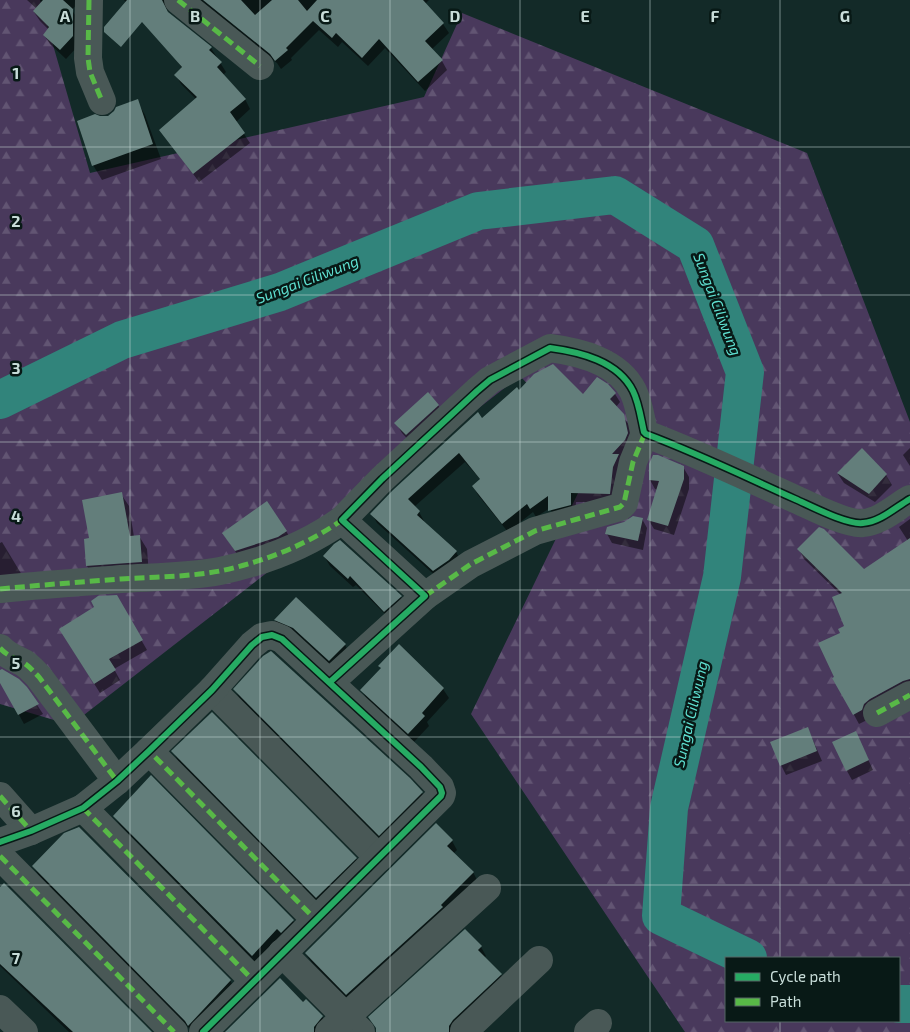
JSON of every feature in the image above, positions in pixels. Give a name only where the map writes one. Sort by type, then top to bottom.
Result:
[{"type":"street","points":[[89,0],[88,58],[90,72],[102,100]]},
{"type":"street","points":[[178,0],[260,66]]},
{"type":"street","points":[[0,589],[176,576],[219,571],[255,562],[293,547],[324,532],[342,520],[382,479],[470,396],[490,380],[540,352],[550,348],[585,355],[616,370],[634,393],[645,433],[633,462],[624,503],[620,507],[535,531],[471,564],[425,596],[330,682]]},
{"type":"street","points":[[645,433],[848,521],[862,524],[876,520],[910,499]]},
{"type":"street","points":[[342,520],[425,596]]},
{"type":"street","points":[[0,842],[31,831],[83,808],[117,781],[149,751],[212,690],[252,645],[262,637],[272,634],[282,639],[421,767],[442,790],[441,796],[202,1032]]},
{"type":"street","points":[[0,648],[11,658],[31,668],[39,677],[117,781]]},
{"type":"street","points":[[212,690],[379,858]]},
{"type":"street","points":[[877,714],[910,695]]},
{"type":"street","points":[[149,751],[316,920]]},
{"type":"street","points":[[0,796],[31,831]]},
{"type":"street","points":[[83,808],[254,981]]},
{"type":"street","points":[[0,856],[174,1032]]},
{"type":"street","points":[[282,954],[345,1027],[487,888]]},
{"type":"street","points":[[464,1032],[540,960]]},
{"type":"street","points":[[0,1009],[24,1032]]},
{"type":"green space","points":[[0,0],[40,0],[90,173],[424,97],[462,13],[807,153],[910,422],[910,1032],[685,1032],[471,714],[596,456],[520,376],[71,725],[0,704]]},
{"type":"building","points":[[43,0],[63,0],[73,9],[73,36],[60,50],[43,35],[49,27],[33,11]]},
{"type":"building","points":[[127,0],[162,0],[168,12],[212,47],[209,50],[222,62],[217,67],[246,99],[230,112],[245,133],[193,174],[159,130],[197,97],[174,75],[182,67],[142,22],[121,47],[104,32],[104,27]]},
{"type":"building","points":[[203,0],[241,0],[255,15],[272,0],[298,0],[307,11],[317,0],[423,0],[444,23],[425,41],[443,60],[418,82],[379,39],[362,58],[336,33],[332,38],[313,21],[286,48],[288,50],[275,61],[270,54]]},
{"type":"building","points":[[138,99],[153,144],[92,166],[77,121],[95,114],[108,116],[116,107]]},
{"type":"building","points":[[553,364],[583,394],[597,377],[608,384],[616,393],[610,399],[624,414],[628,433],[625,440],[612,454],[619,454],[613,467],[610,494],[571,493],[571,505],[548,511],[548,496],[530,509],[527,504],[502,524],[472,486],[480,479],[459,453],[408,499],[420,511],[417,515],[457,551],[449,560],[433,571],[370,514],[393,490],[478,412],[482,418],[517,387],[519,390],[534,374]]},
{"type":"building","points":[[428,392],[439,405],[406,435],[394,423]]},
{"type":"building","points":[[862,448],[887,474],[869,494],[837,473]]},
{"type":"building","points":[[653,455],[658,455],[684,466],[684,479],[668,526],[647,520],[659,481],[649,480],[649,464]]},
{"type":"building","points":[[122,492],[130,536],[140,535],[142,562],[86,566],[84,539],[89,538],[82,500]]},
{"type":"building","points":[[267,501],[287,531],[278,537],[235,551],[222,533]]},
{"type":"building","points":[[633,516],[643,518],[638,541],[605,534],[607,527],[624,522]]},
{"type":"building","points":[[819,527],[824,529],[864,569],[910,538],[910,679],[870,699],[864,704],[862,710],[853,715],[832,678],[834,677],[818,643],[840,633],[838,629],[844,626],[832,597],[842,593],[797,549]]},
{"type":"building","points":[[340,540],[402,596],[384,612],[350,576],[348,579],[323,556]]},
{"type":"building","points":[[117,595],[143,640],[109,659],[116,670],[94,684],[59,629],[94,607],[91,601],[98,596]]},
{"type":"building","points":[[296,597],[346,644],[329,661],[293,628],[274,620]]},
{"type":"building","points":[[399,644],[444,688],[422,713],[425,716],[408,734],[360,690],[381,668],[378,666]]},
{"type":"building","points":[[271,651],[423,792],[379,836],[233,689],[263,656]]},
{"type":"building","points":[[2,669],[19,679],[39,704],[18,715],[0,683],[0,670]]},
{"type":"building","points":[[212,712],[357,858],[316,898],[171,751]]},
{"type":"building","points":[[808,727],[817,751],[780,766],[770,742]]},
{"type":"building","points":[[856,731],[869,760],[846,771],[832,742]]},
{"type":"building","points":[[151,775],[294,920],[281,933],[277,929],[252,956],[113,816]]},
{"type":"building","points":[[436,823],[453,840],[447,846],[474,872],[441,905],[443,907],[346,995],[305,953]]},
{"type":"building","points":[[79,827],[231,980],[188,1026],[32,866],[64,833]]},
{"type":"building","points":[[4,883],[152,1032],[73,1032],[0,964],[0,887]]},
{"type":"building","points":[[465,929],[482,946],[478,950],[502,974],[453,1020],[449,1026],[449,1032],[376,1032],[376,1028],[368,1017]]},
{"type":"building","points":[[280,978],[303,1002],[306,999],[323,1016],[314,1027],[314,1032],[225,1032]]},
{"type":"waterway","name":"Sungai Ciliwung","points":[[0,400],[122,340],[280,292],[478,211],[615,195],[695,245],[745,372],[722,577],[669,808],[661,916],[746,957]]},
{"type":"waterway","name":"Sungai Ciliwung","points":[[900,1004],[910,1004]]},
{"type":"marked path","points":[[89,0],[88,58],[90,72],[102,101]]},
{"type":"marked path","points":[[178,0],[260,66]]},
{"type":"marked path","points":[[425,596],[471,564],[535,531],[620,507],[624,503],[633,462],[645,433]]},
{"type":"marked path","points":[[0,589],[183,576],[220,571],[284,552],[342,520]]},
{"type":"marked path","points":[[0,648],[26,665],[39,677],[117,781]]},
{"type":"marked path","points":[[877,713],[910,695]]},
{"type":"marked path","points":[[155,757],[316,920]]},
{"type":"marked path","points":[[0,796],[31,831]]},
{"type":"marked path","points":[[83,808],[254,981]]},
{"type":"marked path","points":[[0,856],[174,1032]]},
{"type":"cycle path","points":[[330,682],[425,596],[342,520],[382,479],[490,380],[550,348],[585,355],[608,365],[618,372],[633,391],[646,434],[703,457],[829,514],[856,523],[869,522],[882,517],[910,499]]},
{"type":"cycle path","points":[[0,842],[31,831],[83,808],[117,781],[149,751],[212,690],[252,645],[262,637],[272,635],[282,639],[421,767],[440,787],[441,796],[203,1032]]}]
